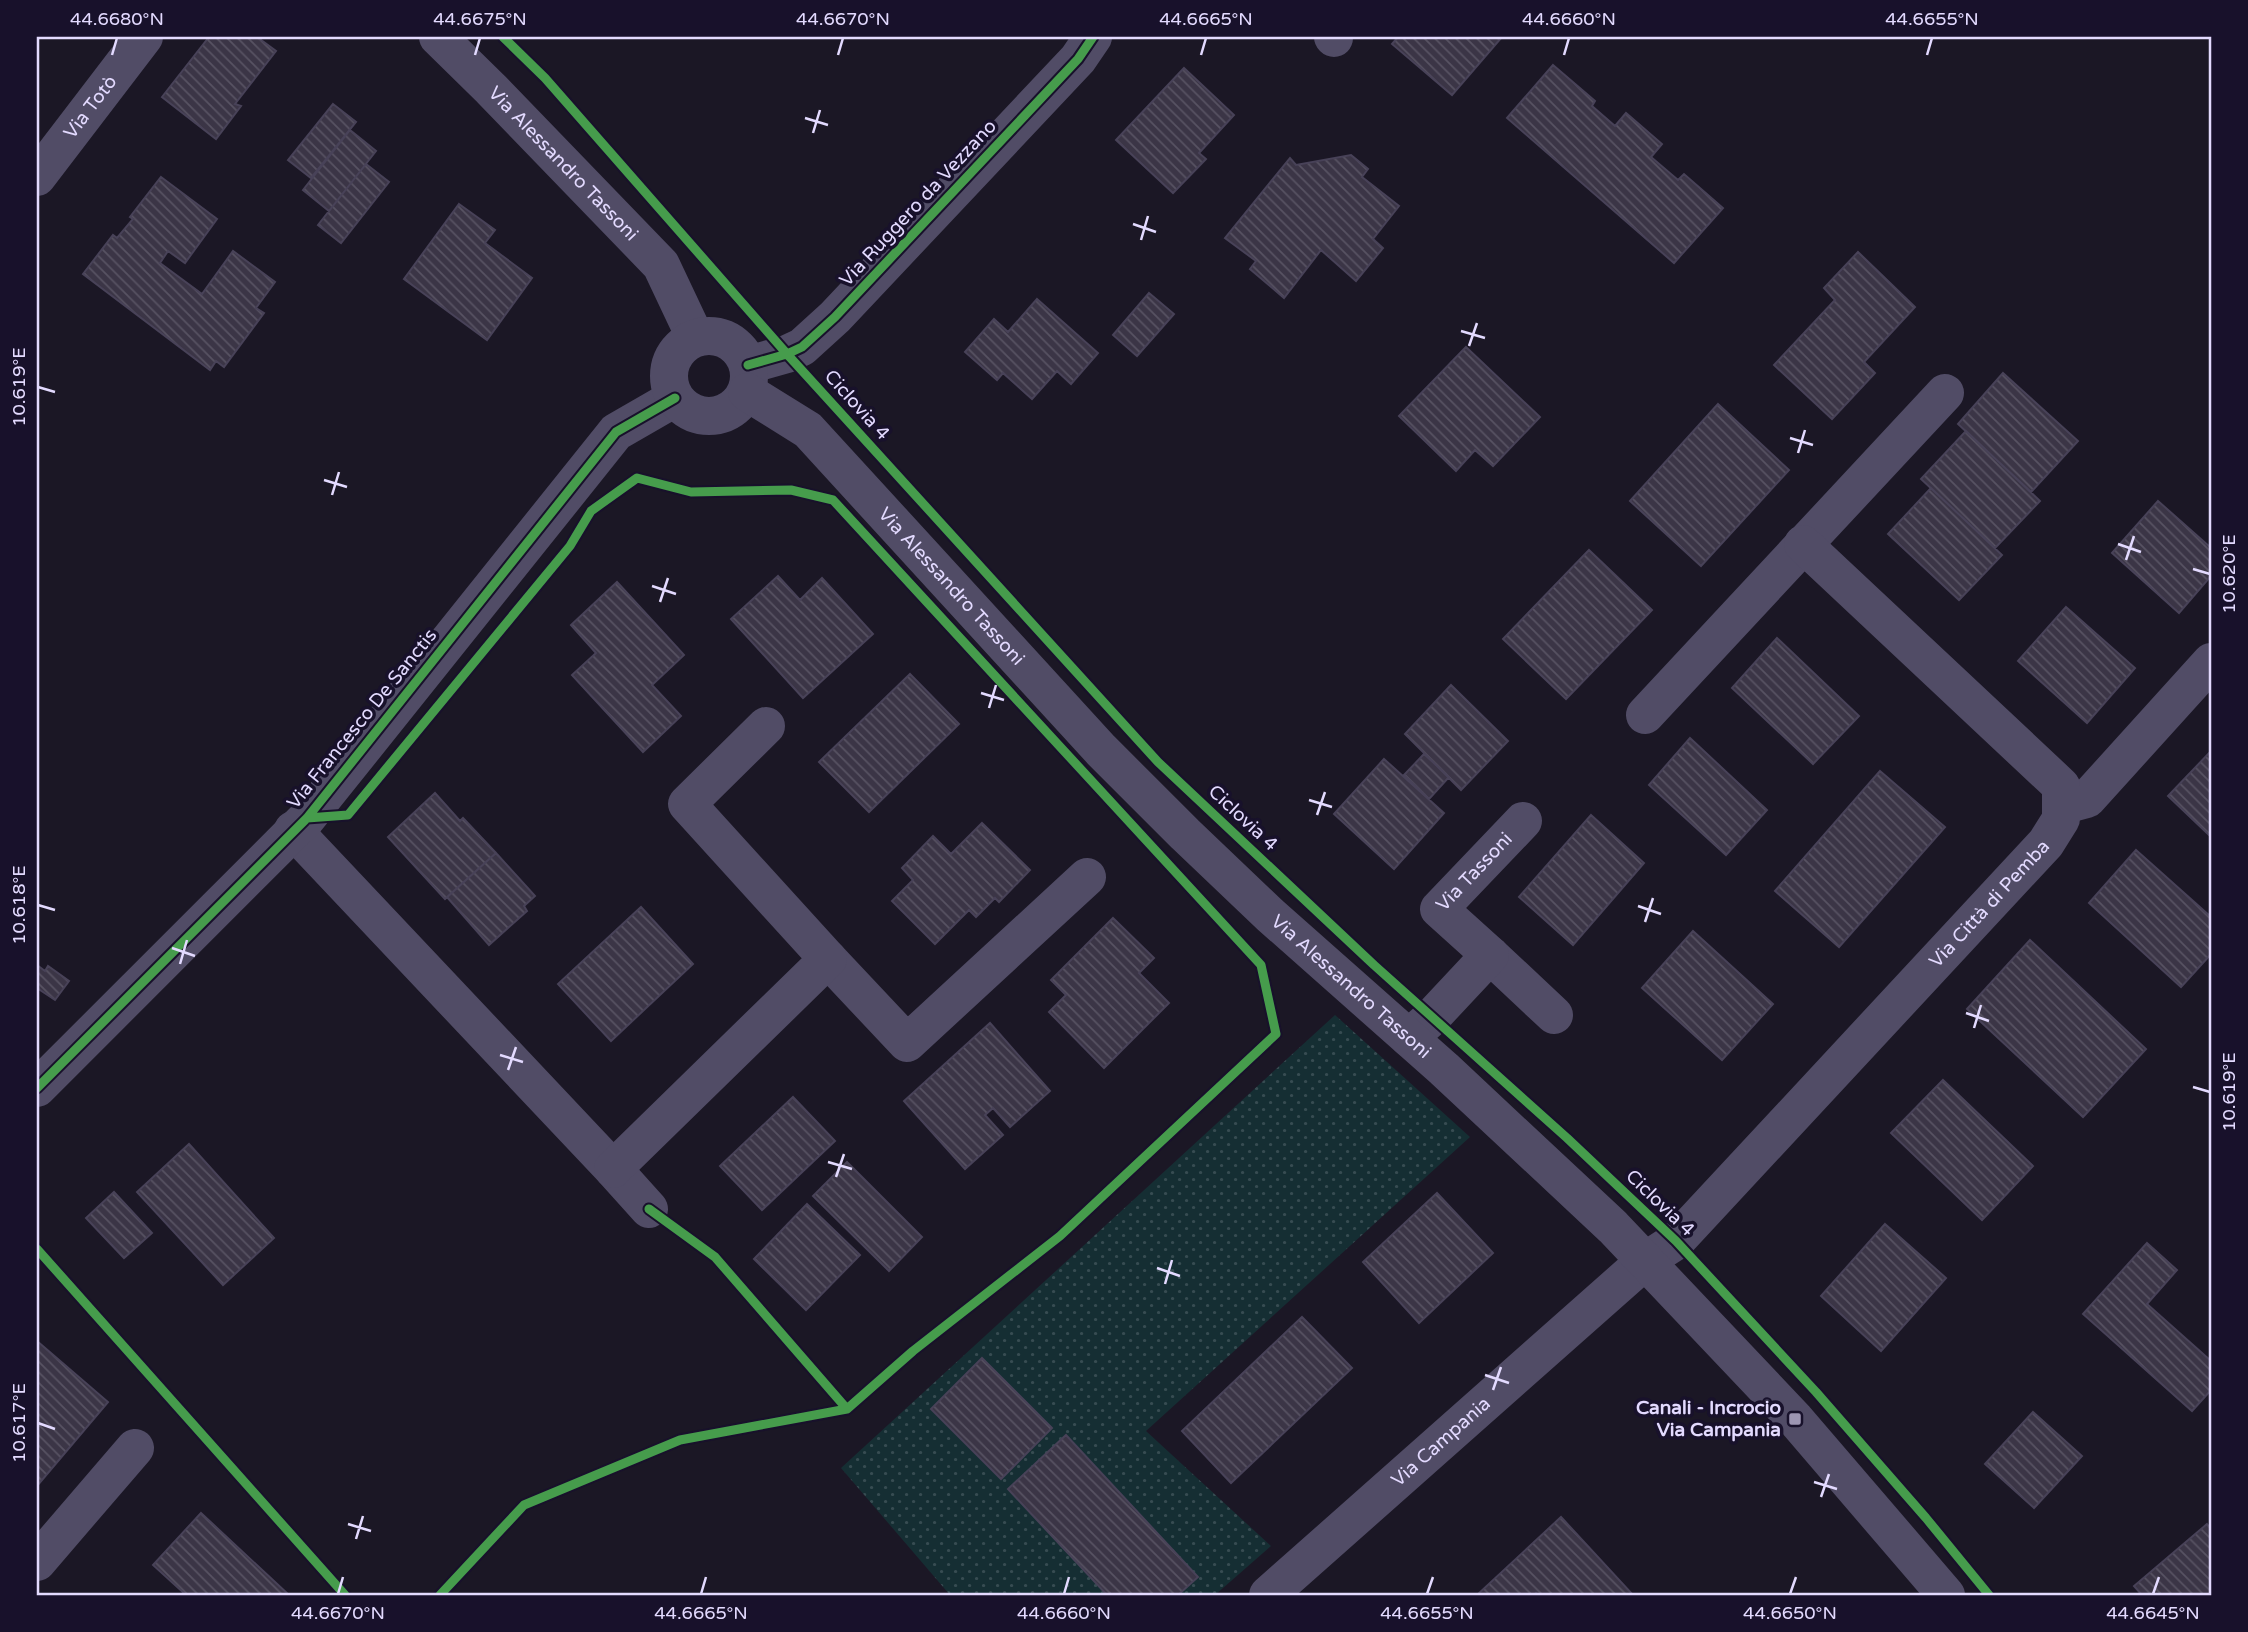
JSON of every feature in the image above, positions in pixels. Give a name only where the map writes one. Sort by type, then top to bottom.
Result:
[{"type":"street","name":"Via Totò","points":[[37,177],[144,37]]},
{"type":"street","name":"Via Alessandro Tassoni","points":[[438,37],[661,265],[695,337]]},
{"type":"street","name":"Via Ruggero da Vezzano","points":[[747,378],[802,347],[835,317],[1078,59],[1093,37]]},
{"type":"street","points":[[708,335],[722,337],[743,353],[747,378],[739,404],[716,417],[690,412],[675,398],[669,379],[675,354],[695,337],[708,335]]},
{"type":"street","name":"Via Alessandro Tassoni","points":[[747,378],[808,430],[1110,759],[1270,915],[1409,1038],[1613,1227],[1795,1419],[1946,1595]]},
{"type":"street","points":[[1645,715],[1945,393]]},
{"type":"street","name":"Via Francesco De Sanctis","points":[[37,1088],[307,818],[518,551],[616,432],[675,398]]},
{"type":"street","points":[[1803,544],[2061,786],[2061,806],[2088,799],[2211,662]]},
{"type":"street","points":[[766,726],[687,804],[907,1043],[1087,877]]},
{"type":"street","name":"Via Città di Pemba","points":[[1645,1261],[1676,1241],[2046,843],[2061,819],[2061,806]]},
{"type":"street","name":"Via Tassoni","points":[[1490,955],[1439,909],[1523,821]]},
{"type":"street","points":[[293,831],[649,1209]]},
{"type":"street","points":[[1409,1038],[1490,955],[1554,1014]]},
{"type":"street","points":[[613,1169],[828,959]]},
{"type":"street","name":"Via Campania","points":[[1268,1595],[1645,1261]]},
{"type":"street","points":[[37,1562],[135,1448]]},
{"type":"green space","points":[[1335,1015],[1470,1137],[1146,1431],[1271,1546],[1215,1595],[950,1595],[841,1468]]},
{"type":"building","points":[[209,37],[257,37],[276,51],[235,104],[241,106],[216,139],[162,97]]},
{"type":"building","points":[[1398,37],[1502,37],[1452,95],[1392,44]]},
{"type":"building","points":[[1553,65],[1595,101],[1592,106],[1615,126],[1626,113],[1662,144],[1651,157],[1678,180],[1684,174],[1723,208],[1674,263],[1507,118]]},
{"type":"building","points":[[1184,68],[1234,115],[1199,153],[1206,159],[1173,193],[1116,140]]},
{"type":"building","points":[[333,104],[356,122],[311,178],[288,160]]},
{"type":"building","points":[[350,130],[376,151],[329,211],[303,190]]},
{"type":"building","points":[[1351,155],[1368,169],[1362,177],[1399,206],[1373,239],[1383,248],[1356,281],[1321,250],[1284,298],[1250,269],[1256,261],[1225,238],[1290,158],[1296,165]]},
{"type":"building","points":[[366,164],[389,182],[341,243],[318,225]]},
{"type":"building","points":[[161,177],[217,219],[185,263],[168,251],[160,263],[202,294],[233,251],[275,282],[256,308],[264,313],[224,367],[216,361],[210,370],[83,274],[113,235],[117,238],[133,219],[130,217]]},
{"type":"building","points":[[459,204],[495,230],[485,243],[532,278],[487,340],[404,279]]},
{"type":"building","points":[[1858,252],[1915,307],[1864,362],[1875,373],[1832,419],[1774,365],[1835,300],[1824,288]]},
{"type":"building","points":[[1149,293],[1174,314],[1137,356],[1113,335]]},
{"type":"building","points":[[1037,299],[1098,353],[1071,384],[1057,371],[1032,399],[1003,373],[997,380],[965,352],[994,319],[1008,332]]},
{"type":"building","points":[[1466,347],[1540,417],[1493,466],[1475,450],[1456,471],[1399,416]]},
{"type":"building","points":[[2003,373],[2078,441],[2031,492],[1958,424]]},
{"type":"building","points":[[1718,404],[1789,470],[1701,566],[1630,501]]},
{"type":"building","points":[[1966,431],[2040,501],[1995,548],[1921,479]]},
{"type":"building","points":[[1931,488],[2002,555],[1959,600],[1888,534]]},
{"type":"building","points":[[2158,501],[2211,548],[2211,576],[2179,613],[2112,553]]},
{"type":"building","points":[[1589,550],[1652,610],[1566,699],[1503,639]]},
{"type":"building","points":[[778,576],[800,600],[822,578],[873,634],[803,698],[731,619]]},
{"type":"building","points":[[617,582],[684,655],[652,685],[681,716],[643,752],[572,675],[596,653],[571,625]]},
{"type":"building","points":[[2066,607],[2135,668],[2087,723],[2018,661]]},
{"type":"building","points":[[1777,638],[1859,716],[1813,764],[1732,688]]},
{"type":"building","points":[[910,674],[959,724],[869,812],[819,762]]},
{"type":"building","points":[[1451,685],[1508,741],[1461,790],[1405,734]]},
{"type":"building","points":[[1690,738],[1767,810],[1726,855],[1649,785]]},
{"type":"building","points":[[2211,751],[2211,837],[2168,796]]},
{"type":"building","points":[[1424,754],[1449,777],[1429,799],[1404,775]]},
{"type":"building","points":[[1384,759],[1444,813],[1394,869],[1334,814]]},
{"type":"building","points":[[1880,771],[1945,827],[1839,947],[1775,891]]},
{"type":"building","points":[[435,793],[460,821],[463,818],[496,853],[445,899],[388,837]]},
{"type":"building","points":[[1591,815],[1644,863],[1573,945],[1519,897]]},
{"type":"building","points":[[982,823],[1030,870],[999,902],[995,898],[976,917],[969,910],[935,944],[892,901],[913,880],[902,868],[933,836],[951,854]]},
{"type":"building","points":[[2136,850],[2211,917],[2211,954],[2181,987],[2089,903]]},
{"type":"building","points":[[496,853],[535,896],[524,906],[527,911],[489,945],[447,897]]},
{"type":"building","points":[[641,907],[693,964],[611,1041],[558,984]]},
{"type":"building","points":[[1113,918],[1154,958],[1139,973],[1169,1003],[1104,1068],[1049,1012],[1066,995],[1051,980]]},
{"type":"building","points":[[1693,931],[1773,1004],[1722,1060],[1642,988]]},
{"type":"building","points":[[2030,940],[2146,1049],[2083,1117],[1967,1009]]},
{"type":"building","points":[[37,965],[45,971],[48,966],[69,981],[55,1000],[37,988]]},
{"type":"building","points":[[990,1023],[1050,1091],[1010,1127],[993,1108],[985,1115],[1003,1135],[965,1169],[904,1101]]},
{"type":"building","points":[[1943,1080],[2033,1166],[1982,1220],[1891,1133]]},
{"type":"building","points":[[793,1097],[835,1141],[762,1210],[720,1166]]},
{"type":"building","points":[[189,1144],[274,1238],[223,1285],[137,1192]]},
{"type":"building","points":[[847,1162],[922,1237],[889,1271],[813,1196]]},
{"type":"building","points":[[114,1192],[152,1233],[124,1258],[86,1218]]},
{"type":"building","points":[[1437,1193],[1493,1253],[1419,1323],[1363,1262]]},
{"type":"building","points":[[807,1204],[860,1255],[806,1310],[754,1259]]},
{"type":"building","points":[[1885,1224],[1946,1278],[1881,1351],[1821,1296]]},
{"type":"building","points":[[2147,1243],[2177,1270],[2147,1304],[2211,1361],[2211,1390],[2192,1411],[2083,1314]]},
{"type":"building","points":[[1302,1317],[1352,1368],[1231,1483],[1182,1431]]},
{"type":"building","points":[[37,1341],[108,1402],[37,1486]]},
{"type":"building","points":[[982,1358],[1052,1428],[1001,1479],[931,1409]]},
{"type":"building","points":[[2033,1412],[2082,1456],[2034,1508],[1985,1464]]},
{"type":"building","points":[[1066,1435],[1198,1577],[1178,1595],[1107,1595],[1008,1489]]},
{"type":"building","points":[[201,1513],[289,1595],[186,1595],[153,1565]]},
{"type":"building","points":[[1561,1517],[1633,1595],[1477,1595]]},
{"type":"building","points":[[2207,1524],[2211,1529],[2211,1595],[2142,1595],[2134,1586]]},
{"type":"cycle path","name":"Ciclovia 4","points":[[503,37],[545,78],[787,354],[1158,762],[1374,965],[1567,1138],[1676,1241],[1816,1392],[1989,1595]]},
{"type":"cycle path","points":[[748,365],[802,347],[835,317],[1078,59],[1093,37]]},
{"type":"cycle path","points":[[37,1088],[307,818],[616,432],[675,398]]},
{"type":"cycle path","points":[[307,818],[348,815],[570,546],[591,511],[637,478],[691,492],[791,490],[833,500],[1261,965],[1276,1034],[1060,1236],[913,1351],[847,1409],[680,1440],[524,1505],[440,1595]]},
{"type":"cycle path","points":[[649,1209],[715,1257],[847,1409]]},
{"type":"cycle path","points":[[37,1249],[345,1595]]},
{"type":"place","name":"Canali - Incrocio Via Campania","points":[[1795,1419]]}]
